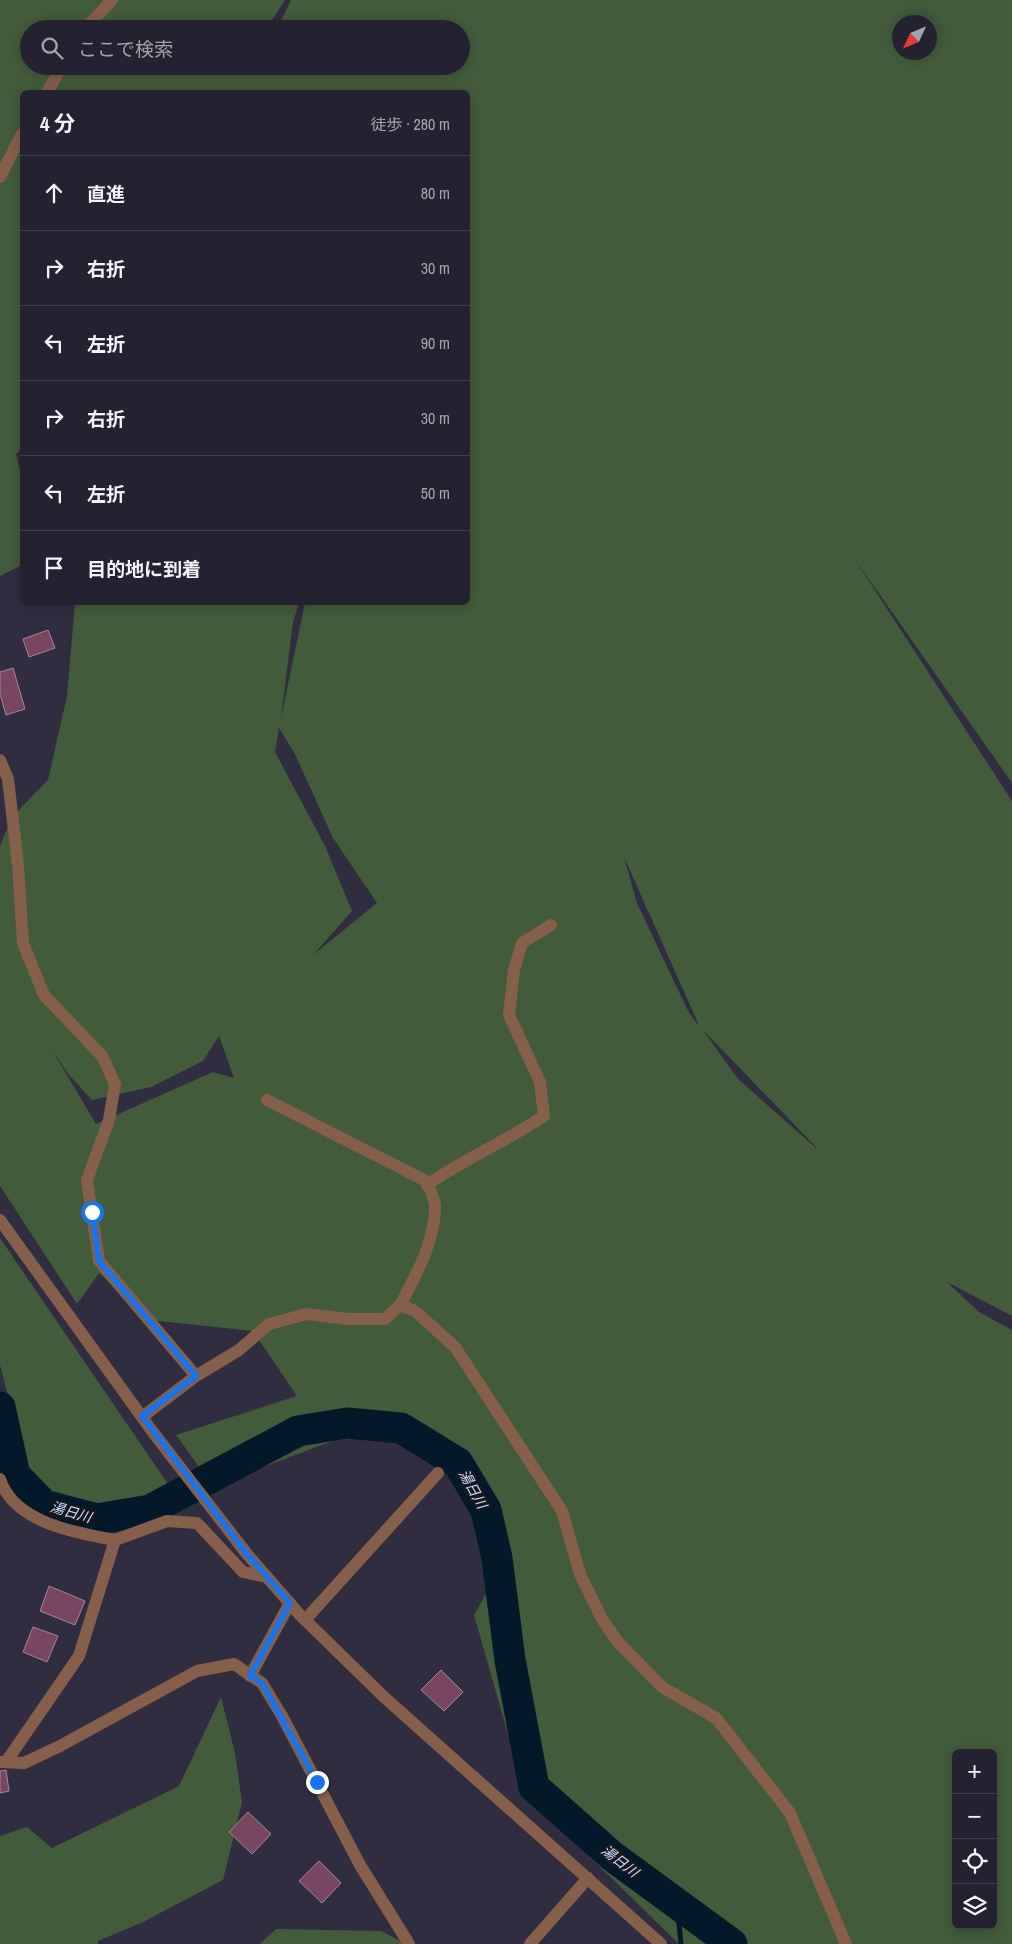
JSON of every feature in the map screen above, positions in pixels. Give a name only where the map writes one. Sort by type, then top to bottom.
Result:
[{"type":"street","points":[[93,20],[112,0]]},
{"type":"street","points":[[48,90],[57,75]]},
{"type":"street","points":[[0,177],[20,138]]},
{"type":"street","points":[[0,760],[8,779],[18,866],[23,943],[44,995],[102,1056],[115,1084],[109,1120],[87,1180],[99,1261],[196,1376]]},
{"type":"street","points":[[427,1185],[455,1166],[520,1132],[544,1116],[540,1082],[509,1015],[514,970],[522,943],[551,925]]},
{"type":"street","points":[[142,1416],[196,1376],[239,1350],[269,1324],[308,1314],[348,1319],[385,1319],[400,1305],[418,1272],[431,1234],[435,1205],[426,1181],[267,1100]]},
{"type":"street","points":[[0,1220],[152,1431],[247,1554],[305,1620],[384,1697],[661,1944]]},
{"type":"street","points":[[400,1305],[415,1311],[455,1347],[562,1510],[580,1574],[602,1619],[618,1642],[662,1687],[716,1718],[790,1813],[846,1944]]},
{"type":"street","points":[[305,1620],[438,1473]]},
{"type":"street","points":[[0,1479],[18,1506],[41,1522],[75,1533],[115,1540],[167,1522],[197,1523],[243,1572],[267,1577]]},
{"type":"street","points":[[3,1762],[78,1656],[115,1540]]},
{"type":"street","points":[[250,1676],[290,1603]]},
{"type":"street","points":[[3,1762],[24,1763],[60,1746],[197,1670],[234,1664],[262,1683],[282,1716],[360,1865],[409,1944]]},
{"type":"street","points":[[530,1944],[588,1878]]},
{"type":"green space","points":[[0,0],[285,0],[272,20],[20,20],[20,75],[470,75],[470,20],[281,20],[291,0],[1012,0],[1012,783],[854,558],[1012,801],[1012,1316],[947,1282],[979,1312],[1012,1330],[1012,1944],[679,1944],[525,1794],[474,1615],[494,1580],[458,1463],[412,1435],[335,1440],[213,1486],[176,1435],[297,1396],[253,1331],[149,1320],[99,1273],[77,1304],[0,1186],[0,846],[12,817],[48,780],[67,696],[75,605],[298,605],[293,622],[281,718],[305,605],[470,605],[470,90],[20,90],[20,450],[16,454],[20,471],[20,566],[0,576]],"holes":[[[279,728],[295,754],[333,838],[377,903],[313,955],[352,911],[325,846],[275,752]],[[624,857],[698,1023],[697,1024],[688,1011],[637,903]],[[703,1030],[816,1147],[816,1148],[738,1079]],[[219,1036],[234,1078],[213,1072],[96,1124],[52,1050],[69,1075],[92,1100],[151,1087],[203,1061]]]},
{"type":"green space","points":[[0,1238],[170,1487],[116,1506],[64,1502],[20,1469],[13,1415],[0,1365]]},
{"type":"green space","points":[[221,1697],[235,1753],[242,1802],[223,1880],[143,1922],[98,1941],[98,1944],[0,1944],[0,1836],[27,1827],[52,1848],[179,1786]]},
{"type":"green space","points":[[276,1929],[381,1931],[406,1944],[260,1944]]},
{"type":"building","points":[[48,630],[55,648],[29,657],[23,639]]},
{"type":"building","points":[[13,668],[25,709],[6,715],[0,694],[0,672]]},
{"type":"building","points":[[49,1586],[85,1601],[75,1625],[40,1611]]},
{"type":"building","points":[[33,1627],[58,1636],[47,1662],[23,1652]]},
{"type":"building","points":[[441,1670],[463,1692],[444,1711],[421,1690]]},
{"type":"building","points":[[6,1770],[9,1791],[0,1793],[0,1771]]},
{"type":"building","points":[[248,1812],[271,1834],[252,1854],[229,1832]]},
{"type":"building","points":[[319,1861],[341,1883],[322,1903],[299,1881]]},
{"type":"waterway","name":"湯日川","points":[[0,1407],[15,1475],[44,1505],[97,1519],[150,1510],[298,1431],[347,1423],[401,1428],[458,1463],[486,1510],[497,1558],[510,1660],[534,1787],[612,1856],[732,1944]]},
{"type":"waterway","points":[[612,1856],[678,1914],[681,1944]]},
{"type":"route","points":[[92,1212],[99,1261],[196,1376],[142,1416],[247,1554],[290,1603],[250,1676],[262,1683],[317,1782]]}]
